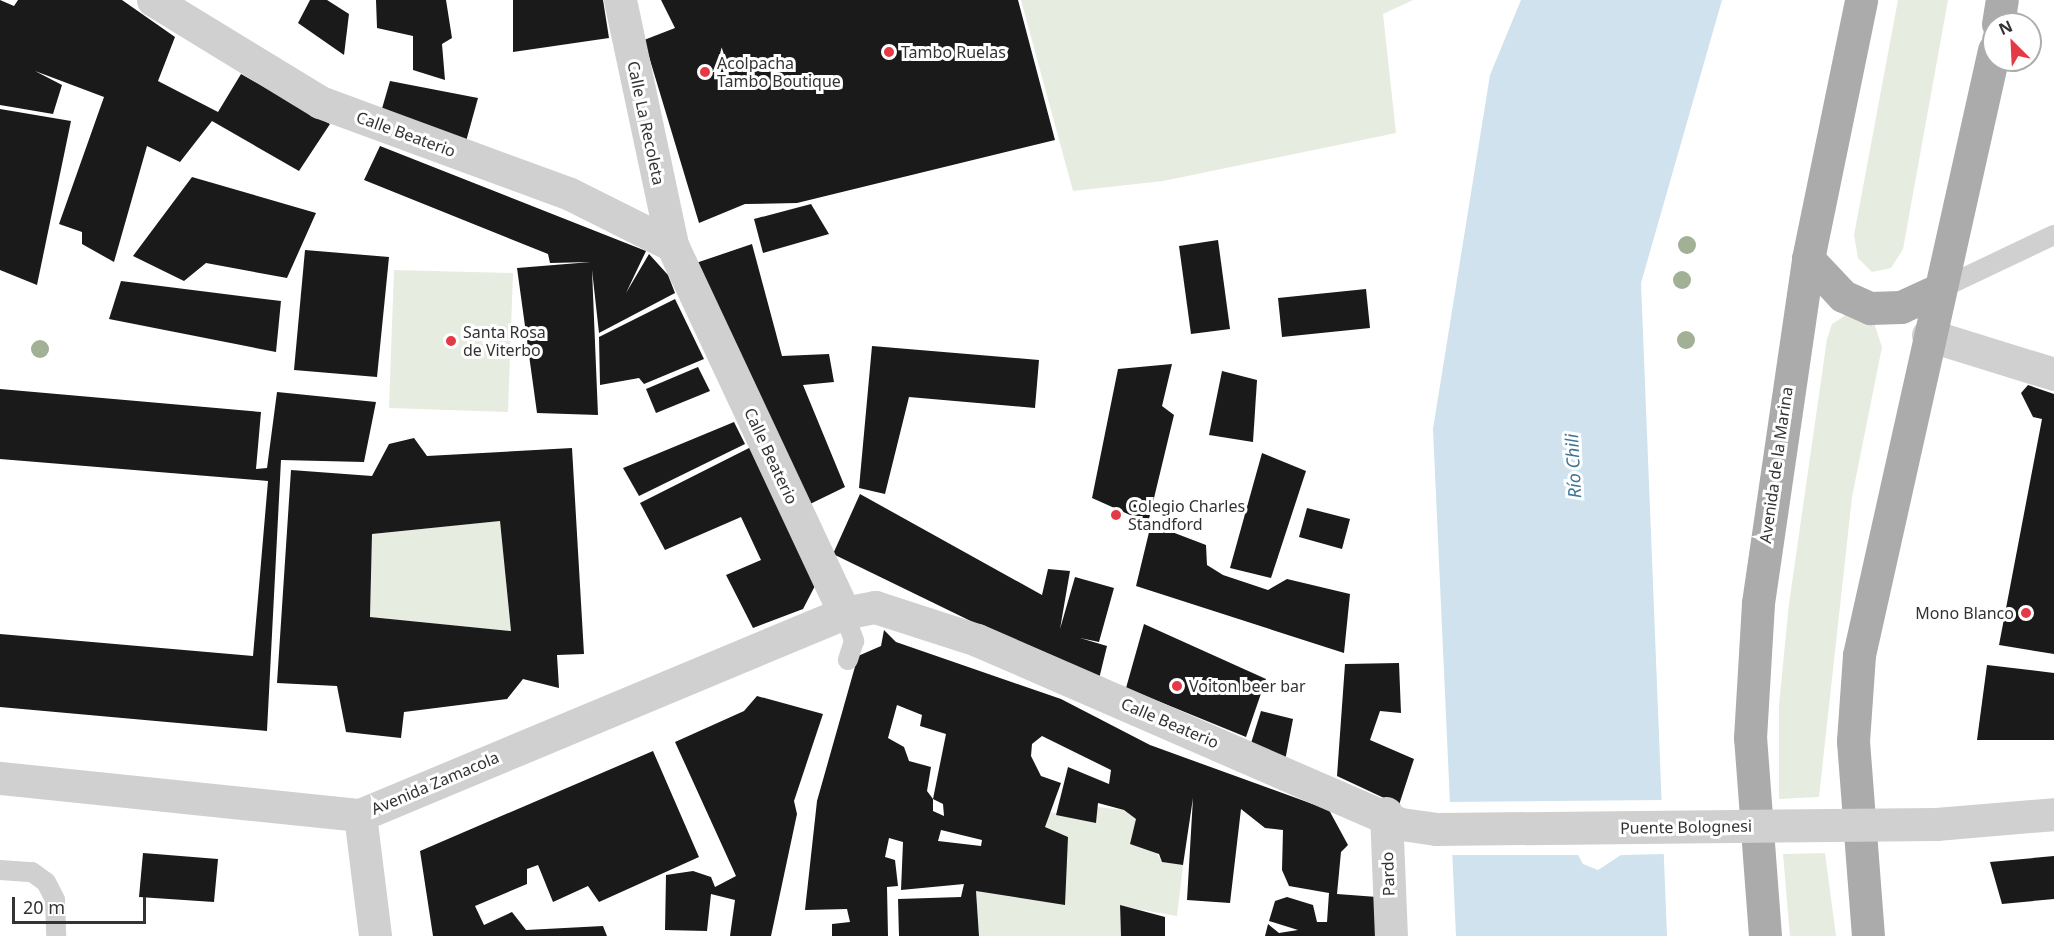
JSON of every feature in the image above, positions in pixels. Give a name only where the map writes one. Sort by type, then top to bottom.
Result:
[{"type":"main road","name":"Avenida de la Marina","points":[[1765,936],[1750,738],[1758,603],[1808,259],[1861,0]]},
{"type":"main road","points":[[1868,936],[1853,741],[1859,655],[1938,290],[1989,72]]},
{"type":"main road","points":[[1808,259],[1843,296],[1870,308],[1901,307],[1938,290]]},
{"type":"street","name":"Calle Beaterio","points":[[153,0],[320,102],[570,194],[672,245],[844,613],[874,608],[977,640],[1386,813],[1401,824],[1436,829]]},
{"type":"street","name":"Calle La Recoleta","points":[[620,0],[672,245]]},
{"type":"street","points":[[1928,335],[2054,374]]},
{"type":"street","name":"Avenida Zamacola","points":[[0,778],[360,815],[844,613]]},
{"type":"street","name":"Pardo","points":[[1386,813],[1390,936]]},
{"type":"street","name":"Puente Bolognesi","points":[[1436,829],[1936,824],[2054,814]]},
{"type":"street","points":[[360,815],[375,936]]},
{"type":"lane","points":[[1938,290],[2054,235]]},
{"type":"lane","points":[[844,613],[854,641],[848,660]]},
{"type":"lane","points":[[0,870],[32,872],[46,882],[55,900],[56,936]]},
{"type":"shaded area","points":[[1021,0],[1413,0],[1383,14],[1396,133],[1163,181],[1073,191]]},
{"type":"shaded area","points":[[1898,0],[1948,0],[1903,249],[1891,268],[1872,272],[1858,258],[1854,235]]},
{"type":"shaded area","name":"Santa Rosa de Viterbo","points":[[394,270],[513,273],[508,412],[389,408]]},
{"type":"shaded area","points":[[1850,312],[1873,320],[1882,347],[1852,497],[1819,797],[1779,799],[1779,705],[1789,604],[1827,339],[1832,324]]},
{"type":"shaded area","points":[[500,521],[511,631],[370,617],[372,534]]},
{"type":"shaded area","points":[[1097,807],[1124,810],[1136,819],[1162,862],[1183,865],[1177,916],[1120,906],[1121,936],[979,936],[976,891],[1068,837],[1045,827],[1050,812],[1096,823]]},
{"type":"shaded area","points":[[1825,853],[1836,936],[1790,936],[1783,854]]},
{"type":"water","name":"Río Chili","points":[[1521,0],[1722,0],[1641,283],[1667,936],[1456,936],[1433,429],[1490,75]]},
{"type":"pier","points":[[1664,800],[1666,854],[1621,855],[1598,870],[1583,864],[1578,855],[1449,855],[1447,802]]},
{"type":"building","points":[[0,0],[14,6],[18,0],[122,0],[175,37],[158,81],[218,112],[241,74],[330,124],[299,171],[212,121],[180,162],[147,146],[114,262],[82,244],[82,232],[59,224],[104,97],[35,71],[62,85],[53,114],[0,105]]},
{"type":"building","points":[[310,0],[327,0],[349,14],[344,55],[298,23]]},
{"type":"building","points":[[376,0],[446,0],[452,38],[442,44],[445,80],[413,70],[413,36],[377,28]]},
{"type":"building","points":[[513,0],[603,0],[609,38],[513,52]]},
{"type":"building","name":"Tambo Ruelas","points":[[661,0],[1018,0],[1055,140],[797,203],[745,204],[699,223],[644,40],[675,28]]},
{"type":"building","points":[[390,81],[478,98],[465,145],[381,112]]},
{"type":"building","points":[[0,109],[71,121],[37,285],[0,270]]},
{"type":"building","points":[[380,146],[646,251],[626,293],[649,254],[668,275],[675,293],[599,333],[592,270],[598,415],[537,413],[517,268],[591,262],[550,263],[548,254],[364,180]]},
{"type":"building","points":[[192,177],[316,213],[287,278],[206,263],[184,281],[133,256]]},
{"type":"building","points":[[811,204],[829,234],[763,253],[754,219]]},
{"type":"building","points":[[1218,240],[1230,329],[1191,334],[1179,246]]},
{"type":"building","points":[[752,244],[782,356],[829,354],[834,382],[803,385],[845,487],[806,506],[693,264]]},
{"type":"building","points":[[305,250],[389,257],[377,377],[294,370]]},
{"type":"building","points":[[121,281],[281,301],[276,352],[109,319]]},
{"type":"building","points":[[1366,289],[1370,328],[1282,337],[1278,298]]},
{"type":"building","points":[[675,299],[704,359],[644,384],[639,378],[600,385],[599,337]]},
{"type":"building","points":[[872,346],[1039,360],[1035,408],[909,397],[885,494],[859,488]]},
{"type":"building","points":[[1172,364],[1162,406],[1174,415],[1148,523],[1092,498],[1118,369]]},
{"type":"building","points":[[698,367],[710,391],[656,413],[646,389]]},
{"type":"building","points":[[1222,371],[1257,380],[1253,442],[1209,435]]},
{"type":"building","points":[[2028,385],[2054,394],[2054,654],[1999,645],[2042,419],[2033,417],[2021,393]]},
{"type":"building","points":[[0,389],[261,412],[256,469],[267,468],[277,392],[376,402],[364,462],[281,460],[267,731],[0,707],[0,634],[253,656],[268,481],[0,459]]},
{"type":"building","points":[[734,422],[745,444],[639,496],[623,468]]},
{"type":"building","points":[[414,438],[427,456],[572,448],[584,654],[557,655],[559,688],[523,679],[507,699],[404,712],[401,738],[346,732],[337,686],[277,683],[291,470],[372,476],[389,444]],"holes":[[[500,521],[511,631],[370,617],[372,534]]]},
{"type":"building","points":[[751,447],[817,582],[803,609],[753,628],[726,575],[761,560],[741,517],[665,550],[640,503]]},
{"type":"building","points":[[1262,453],[1306,471],[1271,578],[1230,568]]},
{"type":"building","points":[[860,494],[1042,595],[1048,569],[1070,571],[1060,629],[1075,577],[1114,588],[1099,642],[1080,638],[1107,646],[1098,683],[833,554]]},
{"type":"building","points":[[1307,508],[1350,519],[1342,549],[1299,537]]},
{"type":"building","points":[[1151,524],[1206,545],[1207,565],[1223,575],[1268,590],[1287,579],[1350,594],[1344,653],[1136,586]]},
{"type":"building","points":[[1144,624],[1266,679],[1246,737],[1126,688]]},
{"type":"building","points":[[884,630],[896,642],[1061,699],[1150,745],[1329,810],[1348,845],[1341,852],[1337,894],[1377,897],[1379,936],[1265,936],[1268,924],[1279,933],[1298,930],[1269,921],[1275,901],[1287,897],[1313,905],[1317,922],[1327,922],[1329,893],[1289,886],[1282,870],[1283,830],[1265,828],[1241,809],[1230,903],[1187,900],[1193,798],[1183,865],[1162,862],[1159,854],[1130,844],[1136,819],[1124,810],[1098,803],[1096,823],[1056,815],[1068,767],[1109,784],[1111,770],[1042,736],[1032,744],[1031,756],[1041,776],[1061,783],[1045,827],[1068,837],[1065,905],[976,891],[979,936],[899,936],[898,899],[961,897],[964,884],[901,890],[903,842],[889,838],[885,857],[895,860],[898,886],[887,887],[888,936],[832,936],[832,924],[850,922],[847,909],[805,910],[817,801],[858,656],[881,646]],"holes":[[[897,705],[922,715],[920,726],[946,734],[933,799],[927,791],[931,767],[909,761],[904,747],[888,738]],[[933,799],[943,804],[944,816],[933,811]],[[941,830],[982,840],[981,846],[938,841]]]},
{"type":"building","points":[[1399,663],[1401,713],[1380,711],[1370,740],[1414,759],[1399,805],[1337,776],[1345,664]]},
{"type":"building","points":[[1987,665],[2054,673],[2054,740],[1977,740]]},
{"type":"building","points":[[757,696],[823,714],[794,801],[797,814],[771,936],[730,936],[735,900],[711,894],[707,931],[665,930],[666,875],[693,871],[711,877],[715,887],[736,876],[675,742],[744,711]]},
{"type":"building","points":[[1261,711],[1293,719],[1284,766],[1247,756]]},
{"type":"building","points":[[653,751],[699,857],[599,902],[588,886],[553,902],[538,865],[527,869],[527,884],[475,906],[484,925],[512,912],[526,930],[603,926],[607,936],[433,936],[420,851]]},
{"type":"building","points":[[143,853],[218,859],[214,902],[139,897]]},
{"type":"building","points":[[2054,856],[2054,899],[2002,904],[1990,862]]},
{"type":"building","points":[[1120,905],[1165,917],[1165,936],[1121,936]]},
{"type":"place","name":"Tambo Ruelas","points":[[889,52]]},
{"type":"place","name":"Acolpacha Tambo Boutique","points":[[705,72]]},
{"type":"place","name":"Santa Rosa de Viterbo","points":[[451,341]]},
{"type":"place","name":"Colegio Charles Standford","points":[[1116,515]]},
{"type":"place","name":"Mono Blanco","points":[[2026,613]]},
{"type":"place","name":"Voiton beer bar","points":[[1177,686]]}]
